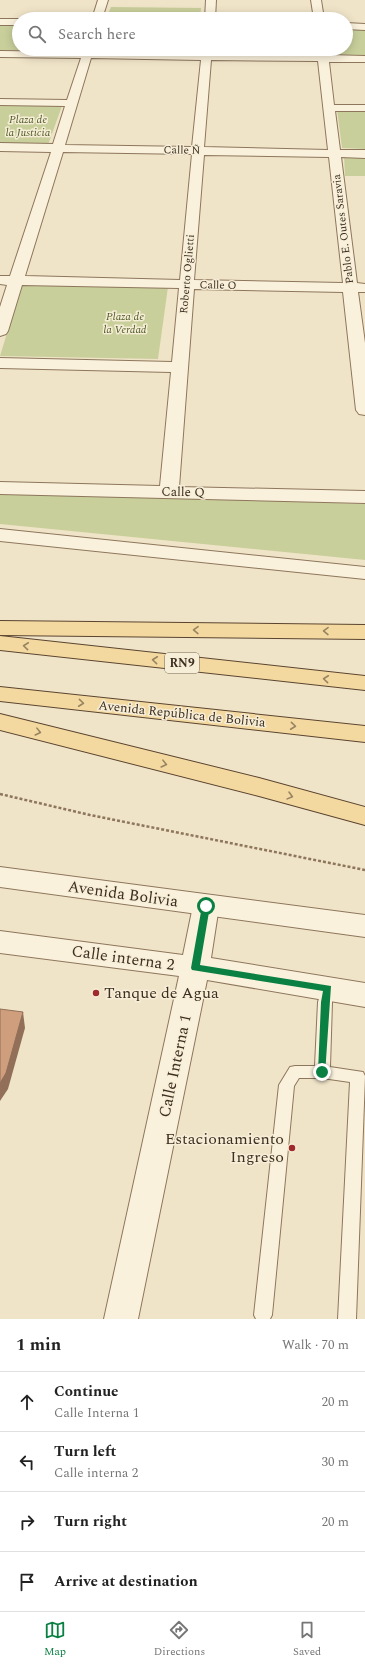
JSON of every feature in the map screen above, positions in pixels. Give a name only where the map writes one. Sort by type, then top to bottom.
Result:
[{"type":"main road","points":[[0,628],[365,632]]},
{"type":"main road","name":"RN9","points":[[0,643],[365,683]]},
{"type":"main road","name":"Avenida República de Bolivia","points":[[0,694],[365,734]]},
{"type":"main road","points":[[0,722],[365,816]]},
{"type":"street","points":[[99,12],[103,0]]},
{"type":"street","points":[[210,12],[211,0]]},
{"type":"street","points":[[316,0],[318,12]]},
{"type":"street","points":[[0,22],[12,22]]},
{"type":"street","points":[[353,26],[365,27]]},
{"type":"street","points":[[0,54],[12,54]]},
{"type":"street","points":[[0,331],[87,56]]},
{"type":"street","points":[[182,56],[245,56]]},
{"type":"street","name":"Pablo E. Outes Saravia","points":[[322,56],[365,410]]},
{"type":"street","points":[[339,56],[365,59]]},
{"type":"street","name":"Roberto Oglietti","points":[[169,492],[206,57]]},
{"type":"street","points":[[0,102],[72,103]]},
{"type":"street","points":[[328,108],[365,108]]},
{"type":"street","name":"Calle Ñ","points":[[0,147],[365,154]]},
{"type":"street","name":"Calle O","points":[[0,280],[365,288]]},
{"type":"street","points":[[0,363],[179,366]]},
{"type":"street","name":"Calle Q","points":[[0,488],[365,496]]},
{"type":"street","points":[[0,535],[365,573]]},
{"type":"street","name":"Avenida Bolivia","points":[[0,877],[206,906],[365,926]]},
{"type":"street","name":"Calle Interna 1","points":[[122,1319],[195,968],[206,906]]},
{"type":"street","name":"Calle interna 2","points":[[0,942],[195,968],[365,995]]},
{"type":"lane","points":[[322,1072],[325,1002],[328,988]]},
{"type":"lane","points":[[263,1315],[287,1085],[295,1072],[322,1072],[362,1078],[347,1319]]},
{"type":"path","points":[[0,794],[98,816],[365,870]]},
{"type":"green space","points":[[111,7],[201,8],[201,12],[109,12]]},
{"type":"green space","points":[[0,25],[12,26],[12,50],[0,50]]},
{"type":"green space","points":[[353,29],[365,29],[365,55],[353,55]]},
{"type":"green space","name":"Plaza de la Justicia","points":[[0,105],[62,106],[48,145],[0,144]]},
{"type":"green space","points":[[337,110],[365,110],[365,149],[342,148]]},
{"type":"green space","points":[[344,156],[365,156],[365,176],[345,176]]},
{"type":"green space","name":"Plaza de la Verdad","points":[[22,284],[168,287],[158,359],[0,356]]},
{"type":"green space","points":[[0,492],[365,504],[365,560],[0,524]]},
{"type":"building","points":[[0,1009],[23,1012],[6,1073],[0,1083]]},
{"type":"place","name":"Tanque de Agua","points":[[96,993]]},
{"type":"place","name":"Estacionamiento Ingreso","points":[[292,1148]]},
{"type":"route","points":[[206,906],[195,968],[328,988],[325,1002],[322,1072]]}]
